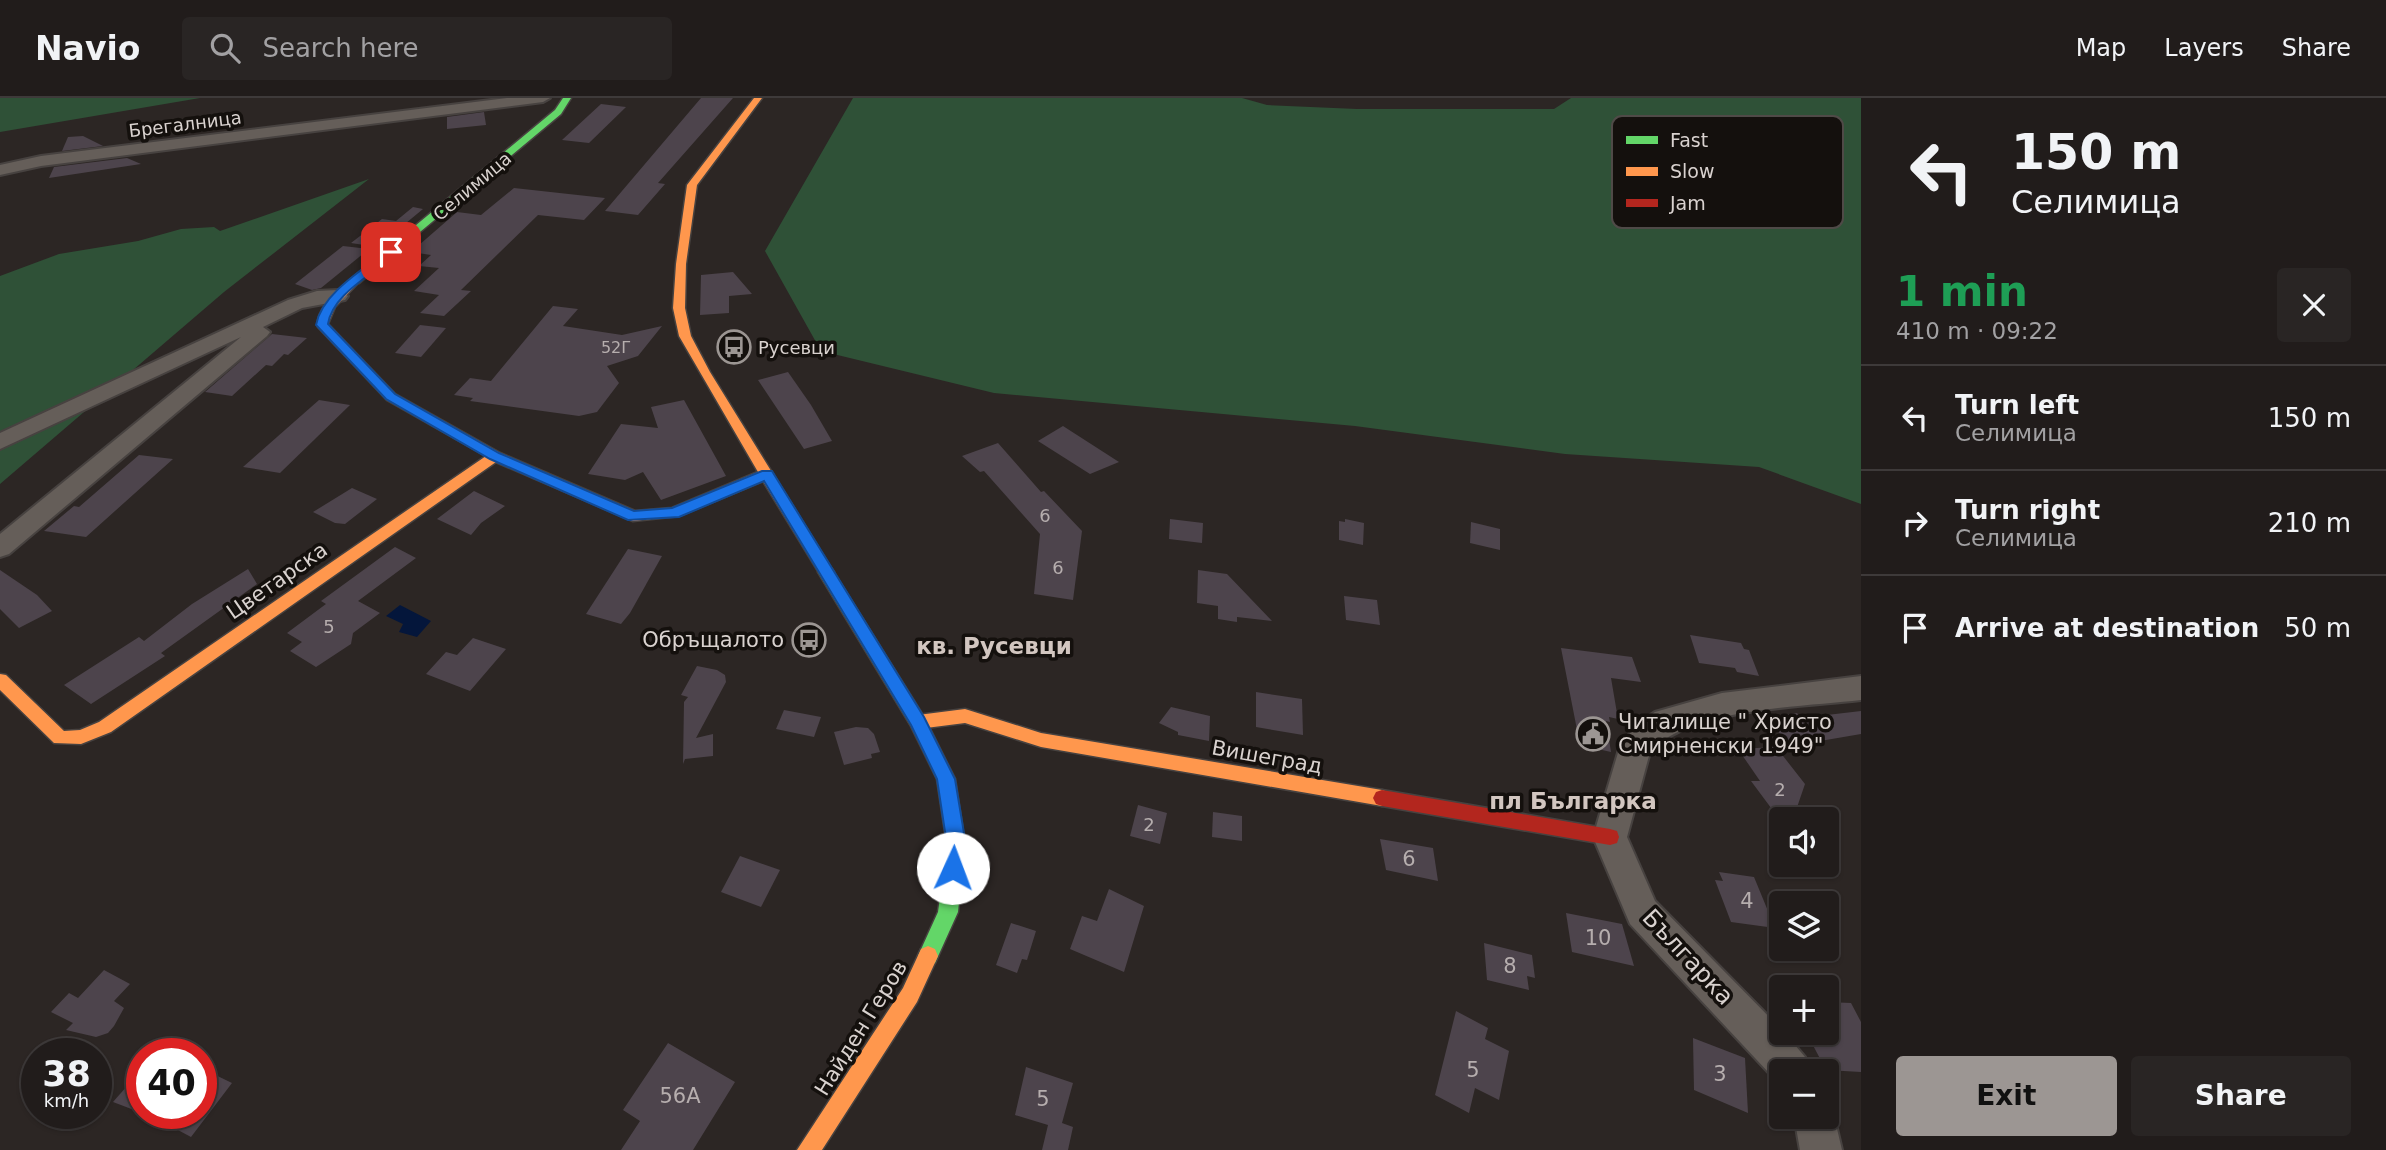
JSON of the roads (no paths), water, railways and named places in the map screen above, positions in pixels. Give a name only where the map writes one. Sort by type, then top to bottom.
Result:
[{"type":"street","name":"Брегалница","points":[[0,170],[41,161],[543,98]]},
{"type":"street","name":"Селимица","points":[[567,98],[558,112],[338,296],[324,316],[322,325],[391,397],[495,456],[633,516],[674,513],[767,474]]},
{"type":"street","name":"Найден Геров","points":[[758,98],[692,185],[681,264],[679,308],[685,335],[704,372],[918,722],[946,779],[956,845],[948,912],[910,995],[809,1150]]},
{"type":"street","points":[[0,442],[295,304],[317,297],[338,296]]},
{"type":"street","points":[[0,548],[260,332]]},
{"type":"street","name":"Цветарска","points":[[0,680],[60,738],[81,737],[105,727],[495,456]]},
{"type":"street","points":[[1610,837],[1636,746],[1648,733],[1667,721],[1722,705],[1861,688]]},
{"type":"street","name":"Вишеград","points":[[918,722],[965,716],[1041,740],[1610,837]]},
{"type":"street","name":"Българка","points":[[1610,837],[1642,912],[1781,1059]]},
{"type":"street","points":[[1817,1129],[1821,1150]]},
{"type":"water","points":[[400,605],[431,621],[417,637],[399,632],[403,624],[386,616]]},
{"type":"place","name":"Русевци","points":[[734,347]]},
{"type":"place","name":"Обръщалото","points":[[809,640]]},
{"type":"place","name":"Читалище \" Христо Смирненски 1949\"","points":[[1593,734]]},
{"type":"district","name":"кв. Русевци","points":[[994,646]]},
{"type":"district","name":"пл Българка","points":[[1573,801]]}]
